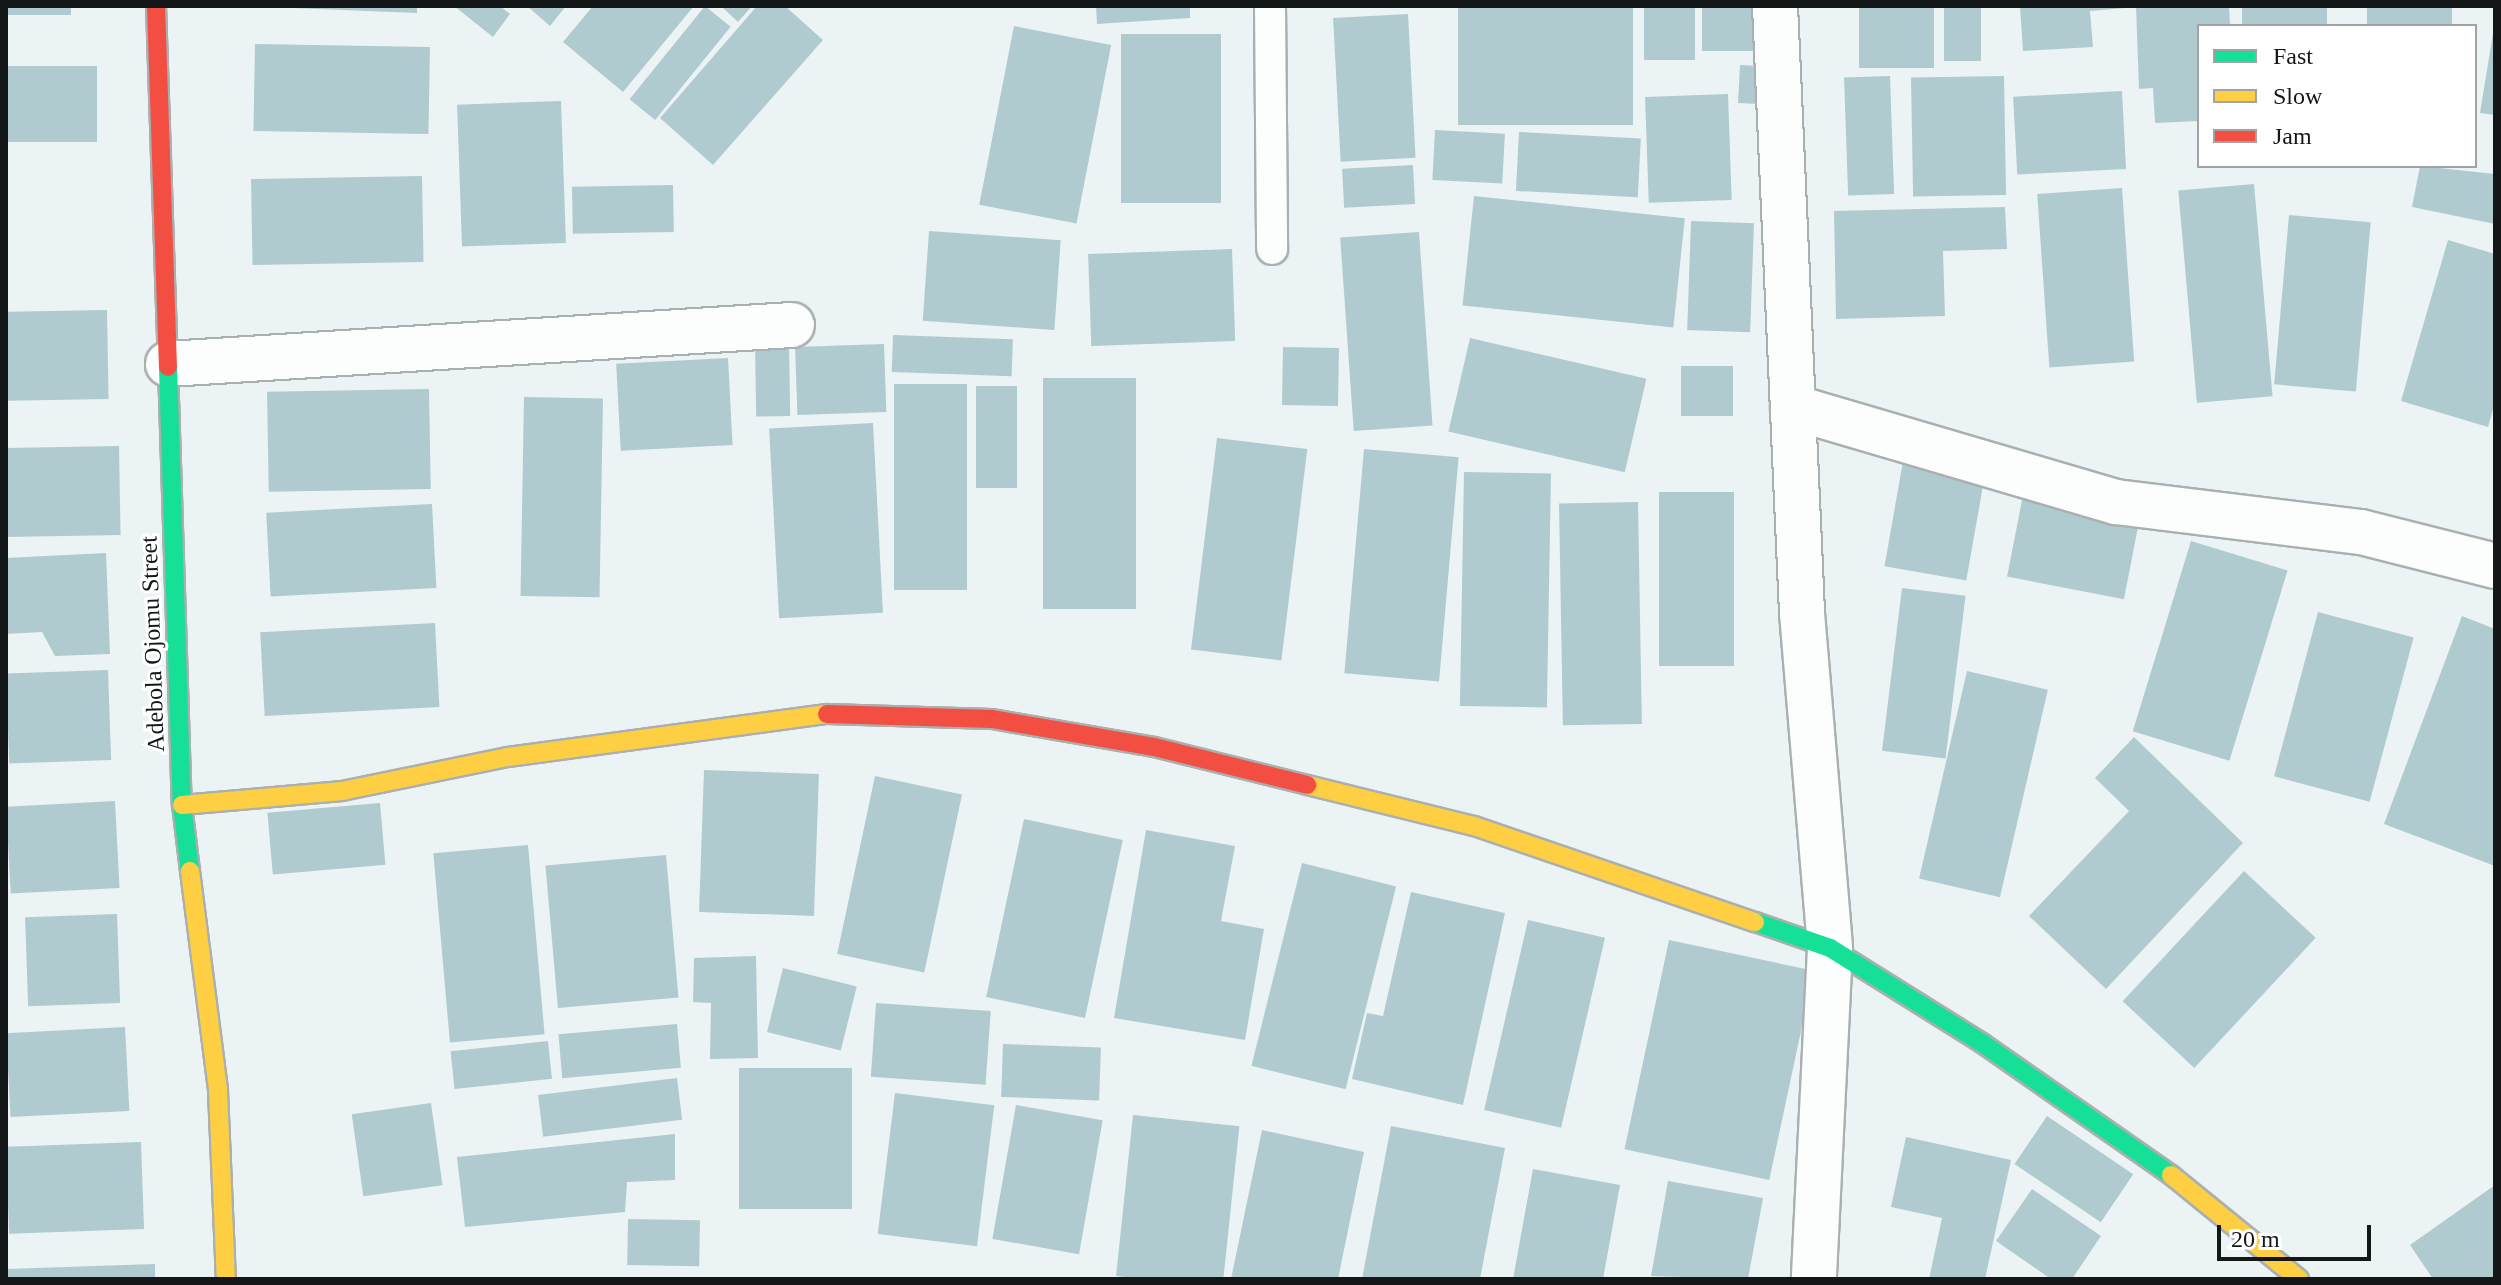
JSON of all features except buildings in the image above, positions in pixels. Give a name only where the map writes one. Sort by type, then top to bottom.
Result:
[{"type":"street","name":"Adebola Ojomu Street","points":[[156,6],[182,805],[218,1091],[226,1279]]},
{"type":"street","points":[[1775,6],[1802,613],[1830,948],[1814,1279]]},
{"type":"street","points":[[168,364],[792,325]]},
{"type":"street","points":[[1793,407],[2116,502],[2361,532],[2495,566]]},
{"type":"street","points":[[182,805],[342,791],[508,757],[808,713],[992,719],[1154,747],[1474,826],[1830,948],[1982,1043],[2201,1196],[2299,1279]]},
{"type":"lane","points":[[1270,6],[1272,249]]},
{"type":"traffic: fast","points":[[168,367],[182,805],[190,871]]},
{"type":"traffic: fast","points":[[1755,922],[1830,948],[1982,1043],[2171,1175]]},
{"type":"traffic: slow","points":[[182,805],[342,791],[508,757],[827,714]]},
{"type":"traffic: slow","points":[[1307,785],[1474,826],[1755,922]]},
{"type":"traffic: slow","points":[[190,871],[218,1091],[226,1279]]},
{"type":"traffic: slow","points":[[2171,1175],[2299,1279]]},
{"type":"traffic: jam","points":[[156,6],[168,367]]},
{"type":"traffic: jam","points":[[827,714],[992,719],[1154,747],[1307,785]]}]
